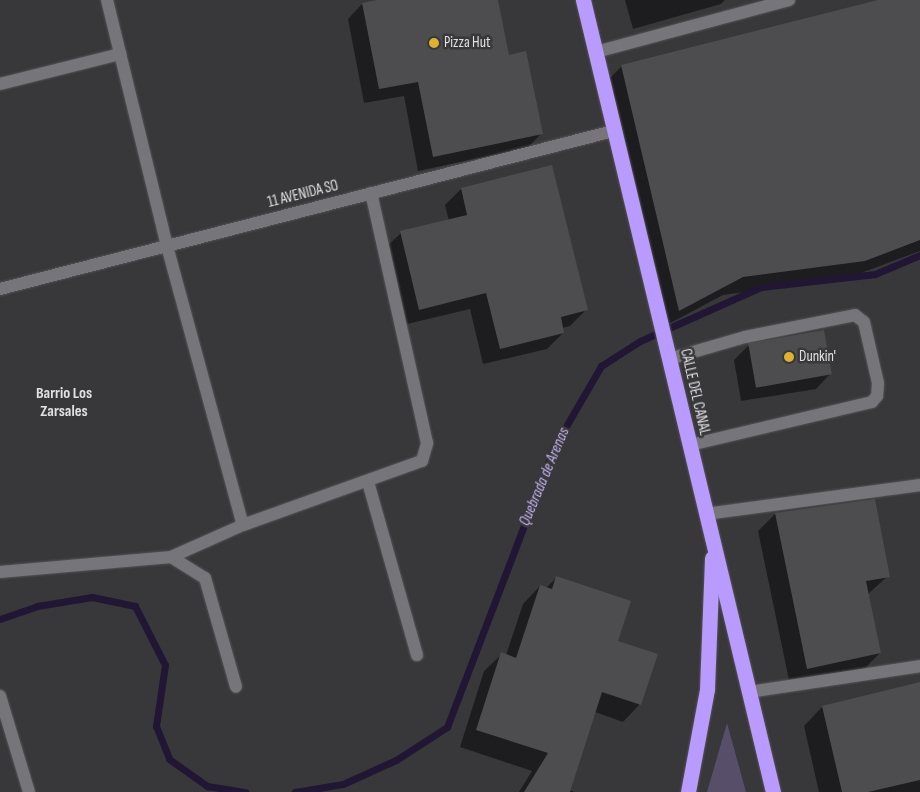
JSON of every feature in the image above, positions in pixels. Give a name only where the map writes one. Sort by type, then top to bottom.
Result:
[{"type":"highway","name":"CALLE DEL CANAL","points":[[583,0],[773,792]]},
{"type":"highway","points":[[688,792],[707,689],[712,539]]},
{"type":"street","points":[[107,0],[167,246],[243,525]]},
{"type":"street","points":[[596,52],[753,5],[789,0]]},
{"type":"street","points":[[0,84],[120,54]]},
{"type":"street","name":"11 AVENIDA SO","points":[[0,288],[613,131]]},
{"type":"street","points":[[0,572],[171,557],[243,525],[368,482],[422,461],[427,443],[371,193]]},
{"type":"street","points":[[668,352],[855,315],[864,322],[878,382],[877,396],[872,402],[690,445]]},
{"type":"street","points":[[368,482],[417,655]]},
{"type":"street","points":[[706,514],[920,485]]},
{"type":"street","points":[[171,557],[205,578],[236,687]]},
{"type":"street","points":[[749,692],[920,666]]},
{"type":"street","points":[[0,696],[29,792]]},
{"type":"shaded area","points":[[727,723],[746,792],[707,792]]},
{"type":"building","points":[[377,0],[498,0],[509,55],[526,51],[543,134],[433,157],[418,82],[379,89],[362,3]]},
{"type":"building","points":[[878,0],[920,0],[920,240],[865,261],[743,277],[679,311],[621,65]]},
{"type":"building","points":[[552,165],[588,310],[561,317],[564,333],[500,349],[486,293],[419,310],[400,231],[467,215],[461,188]]},
{"type":"building","name":"Dunkin'","points":[[824,330],[832,374],[756,388],[748,343]]},
{"type":"building","points":[[875,499],[890,577],[866,581],[881,653],[807,669],[775,513]]},
{"type":"building","points":[[556,576],[631,601],[618,641],[658,654],[641,705],[602,692],[570,792],[524,792],[548,753],[476,730],[501,652],[516,658],[540,585],[552,589]]},
{"type":"building","points":[[920,682],[920,780],[868,792],[842,792],[822,706]]},
{"type":"waterway","name":"Quebrada de Arenas","points":[[295,792],[343,784],[396,760],[447,727],[554,447],[601,366],[640,341],[761,287],[875,274],[920,255]]},
{"type":"waterway","name":"Quebrada de Arenas","points":[[0,619],[37,606],[92,597],[135,606],[165,665],[156,726],[169,759],[207,786],[246,792]]},
{"type":"place","name":"Pizza Hut","points":[[434,43]]},
{"type":"place","name":"Dunkin'","points":[[789,357]]},
{"type":"district","name":"Barrio Los Zarsales","points":[[64,403]]}]
